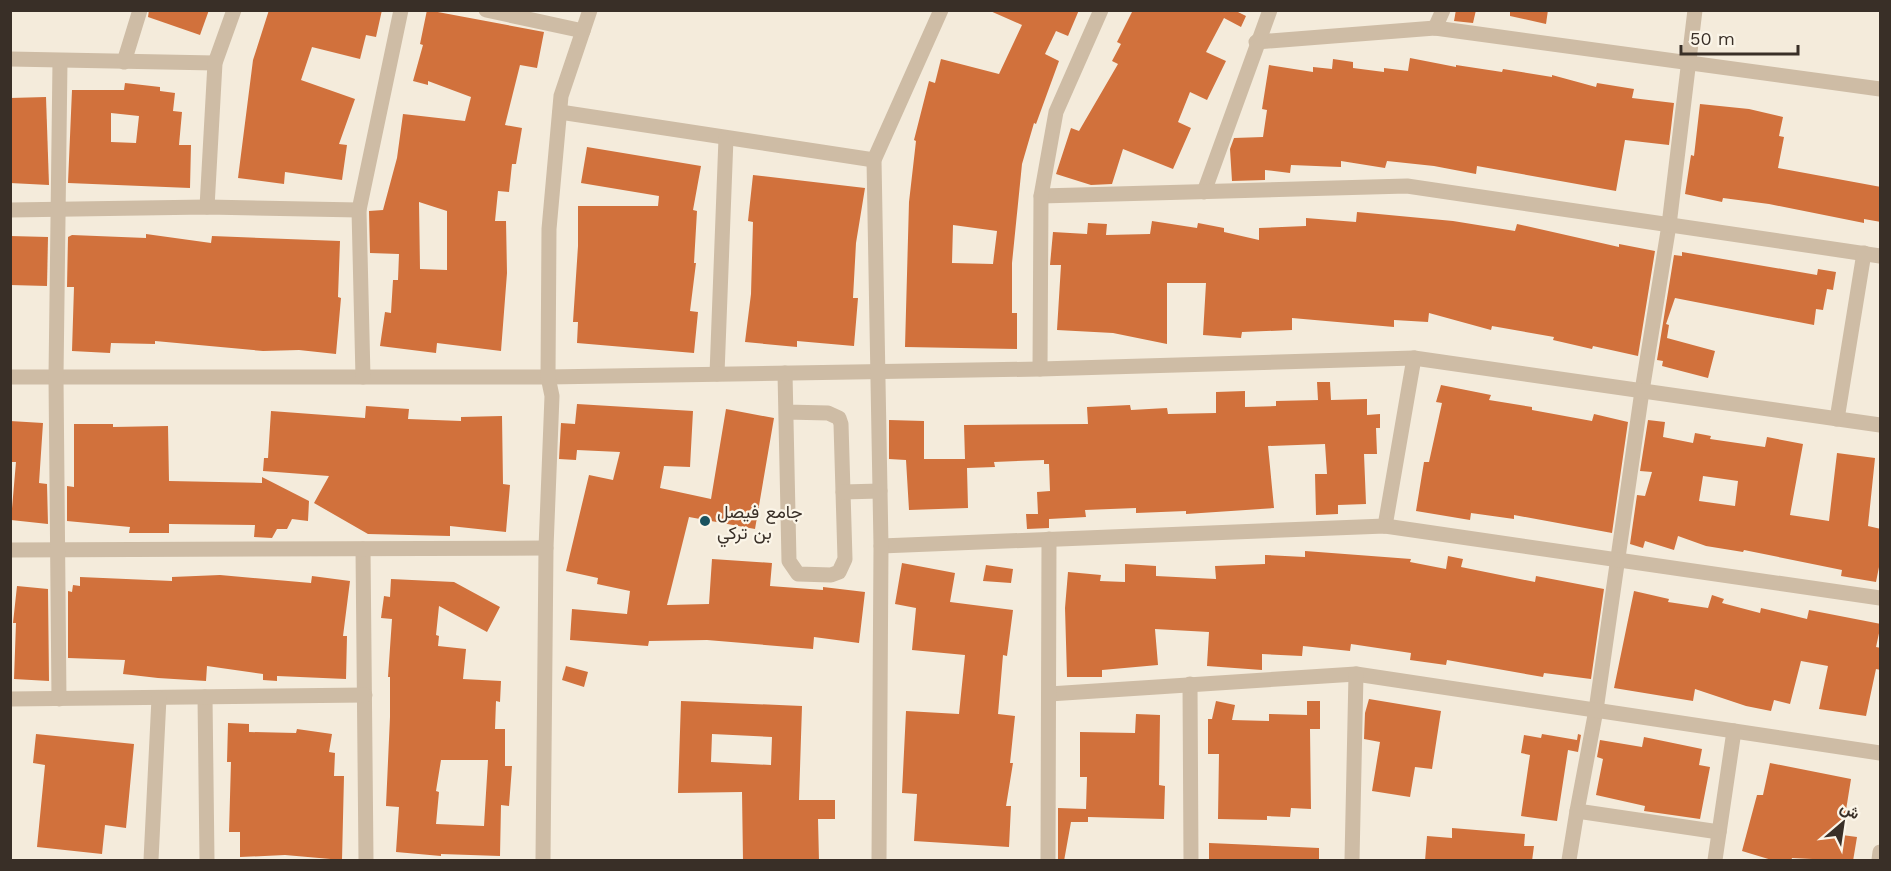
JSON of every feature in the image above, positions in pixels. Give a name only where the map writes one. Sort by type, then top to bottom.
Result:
[{"type":"street","points":[[124,62],[140,10]]},
{"type":"street","points":[[207,207],[215,63],[234,10]]},
{"type":"street","points":[[363,376],[359,210],[400,10]]},
{"type":"street","points":[[486,10],[583,31]]},
{"type":"street","points":[[543,861],[546,548],[552,396],[548,376],[549,229],[561,96],[590,10]]},
{"type":"street","points":[[879,861],[881,546],[874,160],[941,10]]},
{"type":"street","points":[[1040,369],[1041,196],[1056,112],[1101,10]]},
{"type":"street","points":[[1204,192],[1256,42],[1270,10]]},
{"type":"street","points":[[1435,28],[1443,10]]},
{"type":"street","points":[[1569,861],[1596,710],[1642,391],[1669,225],[1695,10]]},
{"type":"street","points":[[1256,42],[1435,28],[1881,89]]},
{"type":"street","points":[[10,59],[215,63]]},
{"type":"street","points":[[59,699],[56,377],[60,210],[60,61]]},
{"type":"street","points":[[560,112],[874,160]]},
{"type":"street","points":[[717,374],[726,138]]},
{"type":"street","points":[[1041,196],[1407,186],[1881,256]]},
{"type":"street","points":[[10,210],[207,207],[359,210]]},
{"type":"street","points":[[1837,419],[1864,253]]},
{"type":"street","points":[[1384,526],[1414,358]]},
{"type":"street","points":[[10,377],[548,376],[879,372],[1414,358],[1881,425]]},
{"type":"street","points":[[785,373],[789,561],[798,574],[831,575],[842,567],[845,559],[838,418],[828,413],[786,412]]},
{"type":"street","points":[[843,492],[880,491]]},
{"type":"street","points":[[881,546],[1384,526],[1881,598]]},
{"type":"street","points":[[1048,861],[1049,539]]},
{"type":"street","points":[[10,550],[546,548]]},
{"type":"street","points":[[363,549],[366,861]]},
{"type":"street","points":[[1049,694],[1356,674],[1881,753]]},
{"type":"street","points":[[1352,861],[1356,674]]},
{"type":"street","points":[[1190,684],[1191,861]]},
{"type":"street","points":[[10,699],[365,695]]},
{"type":"street","points":[[205,697],[207,861]]},
{"type":"street","points":[[152,861],[159,698]]},
{"type":"street","points":[[1715,861],[1734,731]]},
{"type":"street","points":[[1577,811],[1719,832]]},
{"type":"street","points":[[1879,861],[1881,852]]},
{"type":"building","points":[[149,10],[209,10],[200,35],[148,17]]},
{"type":"building","points":[[269,10],[382,10],[376,37],[366,35],[360,59],[312,47],[301,80],[355,99],[339,144],[347,145],[342,180],[285,172],[284,184],[238,178],[253,60]]},
{"type":"building","points":[[427,10],[544,32],[537,68],[520,65],[505,125],[522,128],[516,164],[512,164],[509,192],[498,191],[495,221],[506,221],[507,273],[501,351],[437,343],[436,353],[380,346],[385,312],[391,313],[393,280],[398,280],[399,254],[370,253],[369,211],[383,210],[397,158],[403,114],[465,121],[471,97],[428,81],[428,85],[413,81],[423,45],[420,44]],"holes":[[[419,202],[447,211],[447,270],[420,269]]]},
{"type":"building","points":[[988,10],[1079,10],[1068,36],[1056,31],[1045,54],[1059,61],[1036,124],[1034,123],[1022,164],[1012,263],[1012,313],[1017,313],[1017,349],[905,347],[909,202],[916,141],[914,140],[929,81],[935,83],[941,59],[999,74],[1022,25]],"holes":[[[953,225],[997,231],[993,264],[952,263]]]},
{"type":"building","points":[[1133,10],[1234,10],[1246,16],[1241,27],[1224,18],[1206,52],[1226,61],[1207,100],[1190,92],[1178,122],[1191,128],[1173,169],[1123,149],[1112,184],[1091,185],[1056,174],[1071,128],[1079,131],[1118,64],[1112,61],[1121,44],[1117,42]]},
{"type":"building","points":[[1456,10],[1476,10],[1473,23],[1454,21]]},
{"type":"building","points":[[1510,10],[1548,10],[1546,24],[1510,16]]},
{"type":"building","points":[[1410,58],[1456,67],[1456,65],[1502,72],[1503,69],[1552,77],[1552,75],[1596,87],[1597,83],[1634,89],[1632,98],[1674,103],[1669,145],[1625,140],[1616,191],[1477,166],[1476,174],[1434,166],[1387,161],[1385,168],[1341,161],[1341,167],[1291,165],[1290,173],[1265,170],[1265,180],[1232,181],[1230,149],[1234,138],[1263,137],[1267,110],[1262,109],[1269,65],[1313,72],[1313,67],[1332,69],[1333,59],[1353,62],[1353,68],[1384,72],[1384,68],[1408,71]]},
{"type":"building","points":[[125,83],[160,87],[160,91],[175,93],[173,111],[182,112],[179,145],[191,145],[190,188],[68,183],[72,90],[124,90]],"holes":[[[111,113],[139,116],[136,143],[111,142]]]},
{"type":"building","points":[[46,97],[49,185],[10,183],[10,98]]},
{"type":"building","points":[[1700,104],[1749,109],[1783,117],[1779,136],[1784,137],[1778,168],[1881,187],[1881,222],[1864,219],[1864,223],[1769,204],[1723,198],[1722,202],[1685,194],[1691,155],[1694,156]]},
{"type":"building","points":[[587,147],[701,166],[693,210],[697,211],[694,263],[696,263],[690,311],[698,312],[694,353],[577,343],[578,322],[573,322],[578,206],[658,206],[659,196],[581,183]]},
{"type":"building","points":[[753,175],[865,188],[856,243],[853,298],[858,298],[854,346],[797,341],[797,347],[745,342],[751,294],[753,222],[748,221]]},
{"type":"building","points":[[1357,212],[1453,221],[1515,231],[1517,224],[1619,247],[1619,244],[1655,251],[1638,356],[1593,346],[1592,349],[1553,340],[1554,337],[1492,326],[1491,330],[1429,313],[1428,322],[1394,320],[1394,327],[1292,318],[1292,330],[1242,332],[1241,338],[1203,335],[1206,283],[1167,283],[1167,344],[1113,333],[1057,330],[1061,265],[1050,265],[1053,232],[1087,234],[1088,223],[1107,224],[1106,235],[1150,234],[1152,221],[1197,228],[1198,223],[1224,228],[1224,232],[1259,240],[1259,228],[1306,226],[1306,218],[1356,222]]},
{"type":"building","points":[[146,234],[211,243],[212,236],[340,241],[338,297],[341,298],[336,354],[299,350],[263,351],[155,341],[155,344],[111,343],[110,353],[72,351],[74,287],[67,287],[68,237],[72,235],[146,238]]},
{"type":"building","points":[[10,236],[48,237],[47,286],[10,285]]},
{"type":"building","points":[[1682,252],[1817,275],[1818,269],[1836,272],[1833,290],[1827,289],[1823,310],[1816,309],[1814,325],[1675,298],[1666,324],[1669,325],[1667,338],[1715,351],[1708,378],[1662,366],[1663,361],[1657,360],[1674,255],[1682,256]]},
{"type":"building","points":[[1317,382],[1330,382],[1331,400],[1367,399],[1367,415],[1380,414],[1380,428],[1376,428],[1377,454],[1364,454],[1366,504],[1338,505],[1338,514],[1316,515],[1315,474],[1327,474],[1325,444],[1268,446],[1274,508],[1186,514],[1186,511],[1136,513],[1136,508],[1085,510],[1086,517],[1049,519],[1049,528],[1027,529],[1026,514],[1038,514],[1037,492],[1050,491],[1049,464],[1044,464],[1044,460],[994,462],[995,467],[967,468],[968,508],[909,510],[906,460],[889,459],[889,420],[924,421],[924,459],[965,459],[964,425],[1088,424],[1087,407],[1130,405],[1131,410],[1167,408],[1168,414],[1216,413],[1216,392],[1245,391],[1245,407],[1276,406],[1276,401],[1318,400]]},
{"type":"building","points":[[1441,385],[1491,395],[1489,400],[1532,407],[1532,410],[1592,421],[1594,414],[1628,422],[1612,533],[1514,515],[1514,519],[1471,513],[1470,520],[1416,511],[1424,462],[1429,462],[1442,403],[1436,402]]},
{"type":"building","points":[[577,404],[693,411],[690,467],[664,466],[660,488],[711,499],[726,409],[774,418],[755,529],[689,517],[667,605],[709,604],[712,559],[772,563],[770,586],[823,590],[823,587],[865,592],[859,643],[814,637],[813,649],[707,640],[649,641],[648,646],[570,640],[572,609],[627,614],[630,591],[597,584],[598,578],[566,571],[589,475],[613,480],[620,452],[577,450],[576,460],[559,459],[561,423],[575,424]]},
{"type":"building","points":[[366,406],[409,409],[408,419],[461,421],[461,417],[502,416],[503,484],[510,485],[506,532],[450,526],[450,536],[368,534],[314,503],[329,476],[263,471],[264,458],[268,458],[271,411],[365,418]]},
{"type":"building","points":[[1648,420],[1665,422],[1663,437],[1693,443],[1695,433],[1711,436],[1710,439],[1765,447],[1767,437],[1803,444],[1790,515],[1829,521],[1837,453],[1875,458],[1868,526],[1881,529],[1881,557],[1876,582],[1841,576],[1842,570],[1744,550],[1743,552],[1706,546],[1678,536],[1674,550],[1645,541],[1643,548],[1630,544],[1637,495],[1645,496],[1652,472],[1640,471]],"holes":[[[1703,476],[1738,481],[1735,506],[1699,501]]]},
{"type":"building","points":[[10,421],[43,423],[39,483],[47,484],[48,524],[11,520],[16,462],[10,462]]},
{"type":"building","points":[[74,424],[113,424],[113,427],[168,426],[169,481],[262,483],[262,477],[309,501],[308,521],[292,519],[287,529],[277,529],[272,538],[254,537],[255,525],[169,524],[169,533],[129,533],[130,527],[67,521],[67,486],[74,487]]},
{"type":"building","points":[[1305,551],[1411,559],[1410,562],[1446,569],[1448,556],[1463,559],[1461,567],[1535,582],[1536,576],[1604,589],[1591,679],[1544,673],[1543,677],[1447,660],[1446,665],[1410,660],[1411,653],[1351,644],[1350,651],[1303,646],[1302,656],[1262,654],[1262,670],[1207,666],[1209,632],[1155,629],[1158,665],[1102,670],[1102,677],[1067,677],[1065,608],[1068,572],[1101,575],[1100,581],[1125,582],[1125,564],[1156,566],[1156,576],[1216,579],[1215,566],[1265,564],[1265,555],[1305,557]]},
{"type":"building","points":[[902,563],[955,573],[950,602],[1013,610],[1007,656],[1003,655],[998,714],[1015,716],[1010,763],[1013,763],[1006,806],[1011,806],[1009,847],[914,841],[917,794],[902,793],[906,711],[959,714],[965,655],[912,650],[916,608],[895,604]]},
{"type":"building","points":[[986,565],[1013,569],[1011,583],[983,581]]},
{"type":"building","points":[[220,575],[311,583],[312,576],[350,581],[343,636],[347,636],[346,679],[277,676],[277,681],[263,680],[263,674],[207,666],[206,681],[158,678],[123,674],[125,660],[68,658],[68,591],[72,592],[73,585],[80,586],[80,577],[172,581],[172,577]]},
{"type":"building","points":[[391,579],[454,582],[500,607],[487,632],[439,606],[436,635],[439,636],[438,646],[466,649],[463,679],[501,681],[500,702],[496,701],[495,729],[505,729],[505,766],[512,766],[509,806],[501,805],[500,856],[441,854],[441,856],[396,852],[399,807],[386,806],[390,717],[390,677],[388,677],[392,619],[381,618],[384,596],[390,597]],"holes":[[[441,760],[488,760],[484,826],[436,824],[439,792],[436,791]]]},
{"type":"building","points":[[17,586],[48,589],[49,681],[14,679],[16,623],[13,623]]},
{"type":"building","points":[[1634,591],[1669,599],[1668,602],[1708,608],[1712,595],[1724,599],[1722,603],[1760,613],[1761,608],[1807,619],[1809,610],[1881,624],[1876,647],[1881,648],[1881,670],[1876,669],[1866,716],[1819,709],[1828,666],[1801,661],[1790,704],[1774,700],[1771,711],[1746,706],[1695,689],[1693,701],[1614,688]]},
{"type":"building","points":[[566,666],[588,672],[584,687],[562,680]]},
{"type":"building","points":[[1369,699],[1441,711],[1432,769],[1415,767],[1410,797],[1372,791],[1380,742],[1364,739],[1365,713]]},
{"type":"building","points":[[681,701],[802,706],[799,800],[835,800],[835,819],[818,819],[819,861],[743,861],[742,792],[678,793]],"holes":[[[712,734],[772,737],[771,765],[711,762]]]},
{"type":"building","points":[[1216,701],[1235,705],[1232,720],[1269,721],[1269,714],[1307,715],[1307,701],[1320,701],[1320,729],[1310,729],[1311,809],[1291,808],[1290,817],[1267,816],[1267,820],[1218,819],[1219,754],[1208,754],[1208,719],[1212,719]]},
{"type":"building","points":[[1136,714],[1160,715],[1159,785],[1165,786],[1164,819],[1088,817],[1088,822],[1071,822],[1064,861],[1058,860],[1058,808],[1086,809],[1087,777],[1080,777],[1080,732],[1135,733]]},
{"type":"building","points":[[228,723],[249,724],[249,732],[296,733],[297,729],[332,734],[329,752],[335,753],[334,776],[344,776],[342,860],[285,855],[240,857],[240,832],[229,832],[231,762],[227,762]]},
{"type":"building","points":[[36,734],[134,744],[126,828],[105,825],[102,854],[37,847],[45,765],[33,763]]},
{"type":"building","points":[[1542,734],[1577,740],[1578,734],[1581,735],[1578,752],[1568,750],[1557,821],[1521,816],[1530,755],[1521,753],[1524,735],[1541,738]]},
{"type":"building","points":[[1644,737],[1702,749],[1699,765],[1710,767],[1700,819],[1644,811],[1645,806],[1596,795],[1603,759],[1597,757],[1600,740],[1642,747]]},
{"type":"building","points":[[1770,763],[1851,779],[1842,835],[1857,837],[1853,861],[1792,858],[1791,861],[1775,861],[1742,851],[1757,795],[1763,795]]},
{"type":"building","points":[[1452,828],[1525,834],[1524,846],[1534,846],[1532,861],[1425,861],[1427,836],[1452,838]]},
{"type":"building","points":[[1209,843],[1319,848],[1319,861],[1209,861]]},
{"type":"place","name":"جامع فيصل بن تركي","points":[[705,521]]}]
